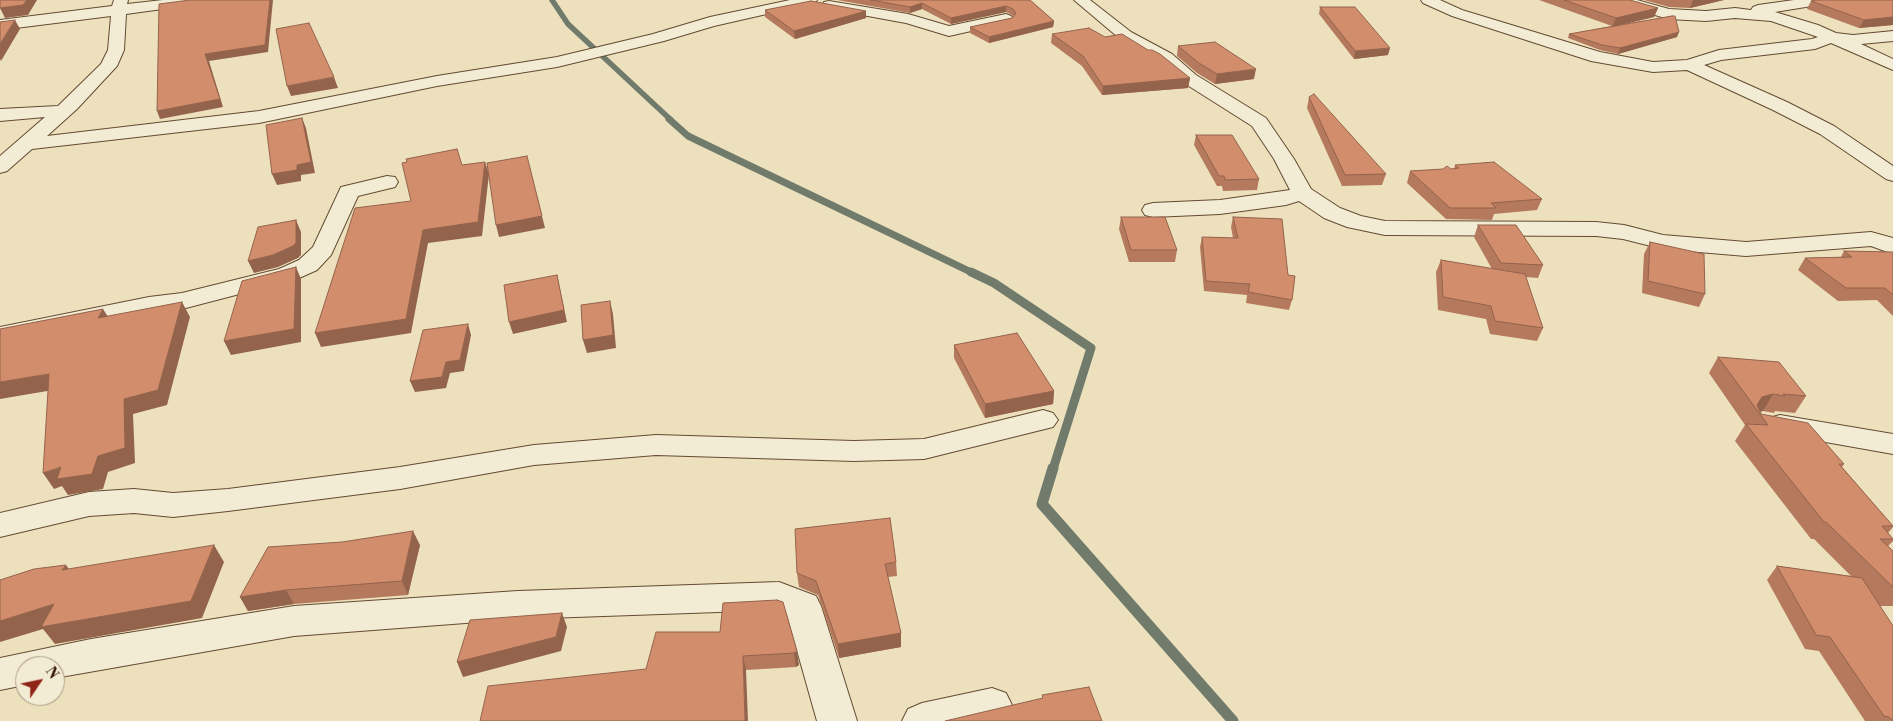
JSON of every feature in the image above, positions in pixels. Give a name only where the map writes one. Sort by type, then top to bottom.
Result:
[{"type":"street","points":[[0,25],[120,5],[199,0]]},
{"type":"street","points":[[25,144],[259,116],[437,81],[557,62],[658,38],[710,22],[808,0],[908,19],[949,30],[1006,20]]},
{"type":"street","points":[[1081,0],[1125,35],[1166,58],[1190,79],[1259,122],[1284,159],[1302,193],[1332,213],[1355,222],[1386,228],[1451,230],[1596,229],[1624,232],[1663,242],[1746,249],[1871,239],[1879,240],[1893,247]]},
{"type":"street","points":[[1428,0],[1456,13],[1597,57],[1653,66],[1689,65],[1719,55],[1815,44],[1831,37],[1853,40],[1893,36]]},
{"type":"street","points":[[1621,0],[1668,14],[1706,16],[1735,14],[1824,0]]},
{"type":"street","points":[[0,167],[63,111],[108,66],[116,50],[120,5]]},
{"type":"street","points":[[1735,14],[1772,16],[1812,28],[1893,65]]},
{"type":"street","points":[[1689,65],[1780,106],[1827,130],[1893,175]]},
{"type":"street","points":[[0,115],[14,112],[63,111]]},
{"type":"street","points":[[0,335],[149,305],[182,301],[288,274],[308,265],[323,250],[349,192],[387,182]]},
{"type":"street","points":[[1153,210],[1220,207],[1286,198],[1302,193]]},
{"type":"street","points":[[0,525],[89,504],[134,500],[173,504],[228,500],[400,478],[534,455],[656,445],[882,451],[924,449],[1042,420]]},
{"type":"street","points":[[1764,422],[1893,444]]},
{"type":"street","points":[[65,660],[294,621],[518,604],[779,596],[803,606],[837,721]]},
{"type":"street","points":[[0,674],[15,671]]},
{"type":"street","points":[[922,721],[992,705]]},
{"type":"building","points":[[0,0],[27,0],[23,5],[0,8]]},
{"type":"building","points":[[190,0],[270,0],[265,45],[205,54],[220,99],[157,111],[159,4]]},
{"type":"building","points":[[871,0],[1030,0],[1054,21],[989,37],[970,27],[1012,18],[1016,13],[1013,9],[1006,6],[951,18],[922,3],[910,7]]},
{"type":"building","points":[[1564,0],[1630,0],[1658,8],[1616,18]]},
{"type":"building","points":[[1893,0],[1893,17],[1864,20],[1811,1]]},
{"type":"building","points":[[811,1],[866,11],[794,31],[765,10]]},
{"type":"building","points":[[1320,7],[1355,7],[1390,48],[1355,51]]},
{"type":"building","points":[[1675,16],[1679,32],[1620,48],[1602,45],[1569,34]]},
{"type":"building","points":[[15,20],[0,44],[0,22]]},
{"type":"building","points":[[309,23],[334,77],[287,86],[276,29]]},
{"type":"building","points":[[1089,28],[1105,37],[1122,34],[1148,50],[1160,54],[1190,78],[1103,86],[1083,56],[1052,34]]},
{"type":"building","points":[[1215,42],[1256,69],[1217,74],[1199,63],[1178,46]]},
{"type":"building","points":[[1314,94],[1386,174],[1345,175],[1309,97]]},
{"type":"building","points":[[302,118],[311,162],[297,165],[297,170],[272,174],[266,125]]},
{"type":"building","points":[[1196,135],[1232,135],[1259,179],[1225,180],[1224,176],[1219,176]]},
{"type":"building","points":[[457,149],[462,165],[485,162],[478,222],[423,230],[406,319],[315,333],[355,208],[411,201],[402,163],[407,162],[406,159]]},
{"type":"building","points":[[527,156],[542,216],[496,225],[487,163]]},
{"type":"building","points":[[1494,162],[1542,199],[1491,203],[1496,208],[1450,208],[1410,171],[1443,169],[1447,166],[1451,169],[1459,168],[1455,165]]},
{"type":"building","points":[[1121,217],[1165,217],[1177,250],[1131,250]]},
{"type":"building","points":[[1233,217],[1282,219],[1288,275],[1295,276],[1292,300],[1248,292],[1250,284],[1206,281],[1202,237],[1238,238]]},
{"type":"building","points":[[296,220],[296,243],[293,246],[273,255],[248,261],[258,227]]},
{"type":"building","points":[[1478,225],[1516,225],[1543,265],[1501,263]]},
{"type":"building","points":[[1650,242],[1704,254],[1705,294],[1648,281]]},
{"type":"building","points":[[1844,251],[1893,252],[1893,295],[1885,288],[1846,288],[1805,258],[1852,257]]},
{"type":"building","points":[[1441,260],[1525,274],[1543,328],[1495,321],[1491,306],[1443,297]]},
{"type":"building","points":[[296,267],[294,329],[224,341],[242,281]]},
{"type":"building","points":[[557,275],[564,310],[509,322],[504,285]]},
{"type":"building","points":[[610,301],[613,335],[583,340],[581,305]]},
{"type":"building","points":[[182,302],[158,390],[124,399],[125,448],[98,456],[92,474],[57,479],[61,467],[43,473],[49,374],[0,382],[0,329],[103,309],[98,318]]},
{"type":"building","points":[[468,324],[460,360],[446,362],[442,377],[410,381],[423,330]]},
{"type":"building","points":[[1017,333],[1054,391],[985,404],[954,345]]},
{"type":"building","points":[[1718,357],[1779,362],[1806,396],[1773,394],[1762,397],[1757,405],[1761,414],[1808,423],[1844,464],[1839,464],[1893,526],[1882,526],[1893,539],[1880,539],[1893,551],[1893,587],[1824,522],[1746,424],[1768,425]]},
{"type":"building","points":[[890,518],[896,562],[885,564],[901,633],[838,644],[816,581],[797,573],[795,529]]},
{"type":"building","points":[[413,531],[402,581],[286,590],[240,597],[268,547],[342,542]]},
{"type":"building","points":[[214,545],[191,601],[41,627],[54,604],[0,621],[0,580],[34,569],[66,565],[62,570]]},
{"type":"building","points":[[1777,566],[1862,578],[1893,626],[1893,721],[1889,717],[1884,716],[1830,637],[1816,635]]},
{"type":"building","points":[[777,600],[783,602],[797,651],[794,653],[743,656],[745,721],[480,721],[488,686],[646,669],[656,632],[720,632],[723,603]]},
{"type":"building","points":[[562,613],[556,637],[457,662],[470,620]]},
{"type":"building","points":[[1089,687],[1102,721],[945,721],[1043,698],[1042,695]]},
{"type":"waterway","points":[[552,0],[568,24],[671,120]]},
{"type":"waterway","points":[[669,119],[688,136],[973,273]]},
{"type":"waterway","points":[[971,272],[994,283],[1091,348],[1053,469]]},
{"type":"waterway","points":[[1053,468],[1042,504],[1233,721]]}]
